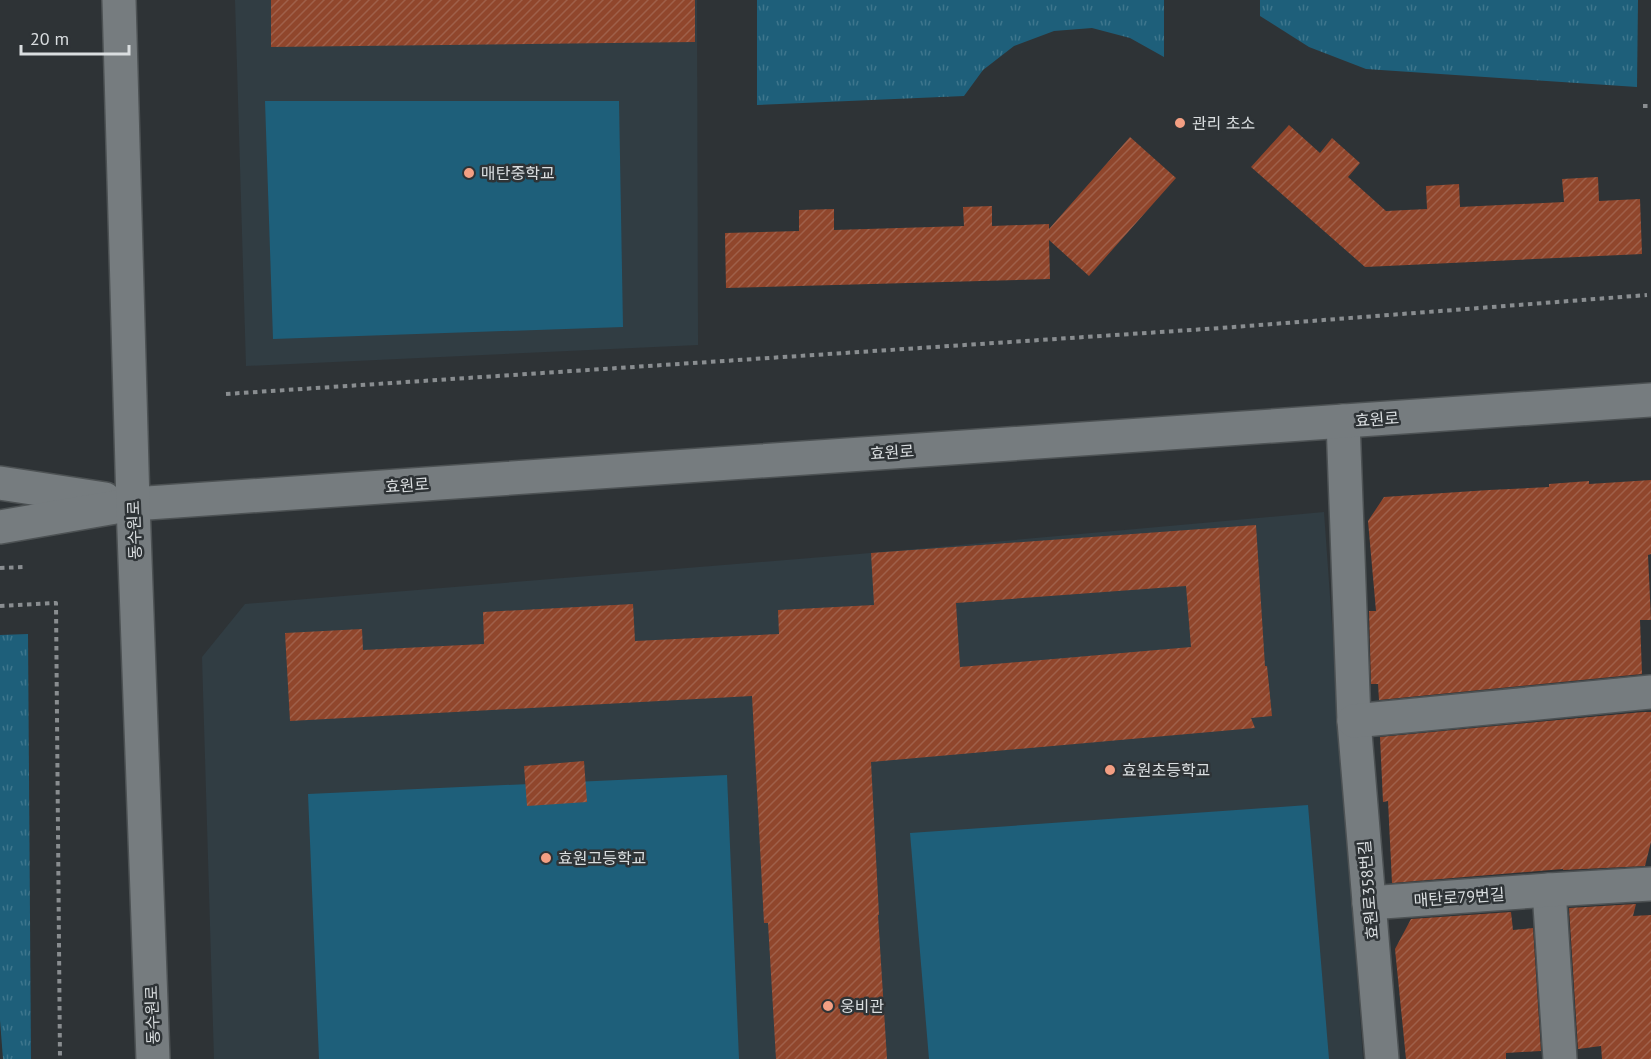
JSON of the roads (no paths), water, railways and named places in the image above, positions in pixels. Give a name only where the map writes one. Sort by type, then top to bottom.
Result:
[{"type":"street","name":"동수원로","points":[[119,0],[133,504],[153,1059]]},
{"type":"street","name":"효원로","points":[[0,527],[133,504],[1651,400]]},
{"type":"street","name":"효원로358번길","points":[[1343,421],[1354,721],[1382,1059]]},
{"type":"street","name":"효원로","points":[[0,483],[133,504]]},
{"type":"street","points":[[1354,721],[1651,692]]},
{"type":"street","name":"매탄로79번길","points":[[1369,903],[1651,884]]},
{"type":"street","points":[[1549,890],[1560,1059]]},
{"type":"place","name":"관리 초소","points":[[1180,123]]},
{"type":"place","name":"매탄중학교","points":[[469,173]]},
{"type":"place","name":"효원초등학교","points":[[1110,770]]},
{"type":"place","name":"효원고등학교","points":[[546,858]]},
{"type":"place","name":"웅비관","points":[[828,1006]]}]
